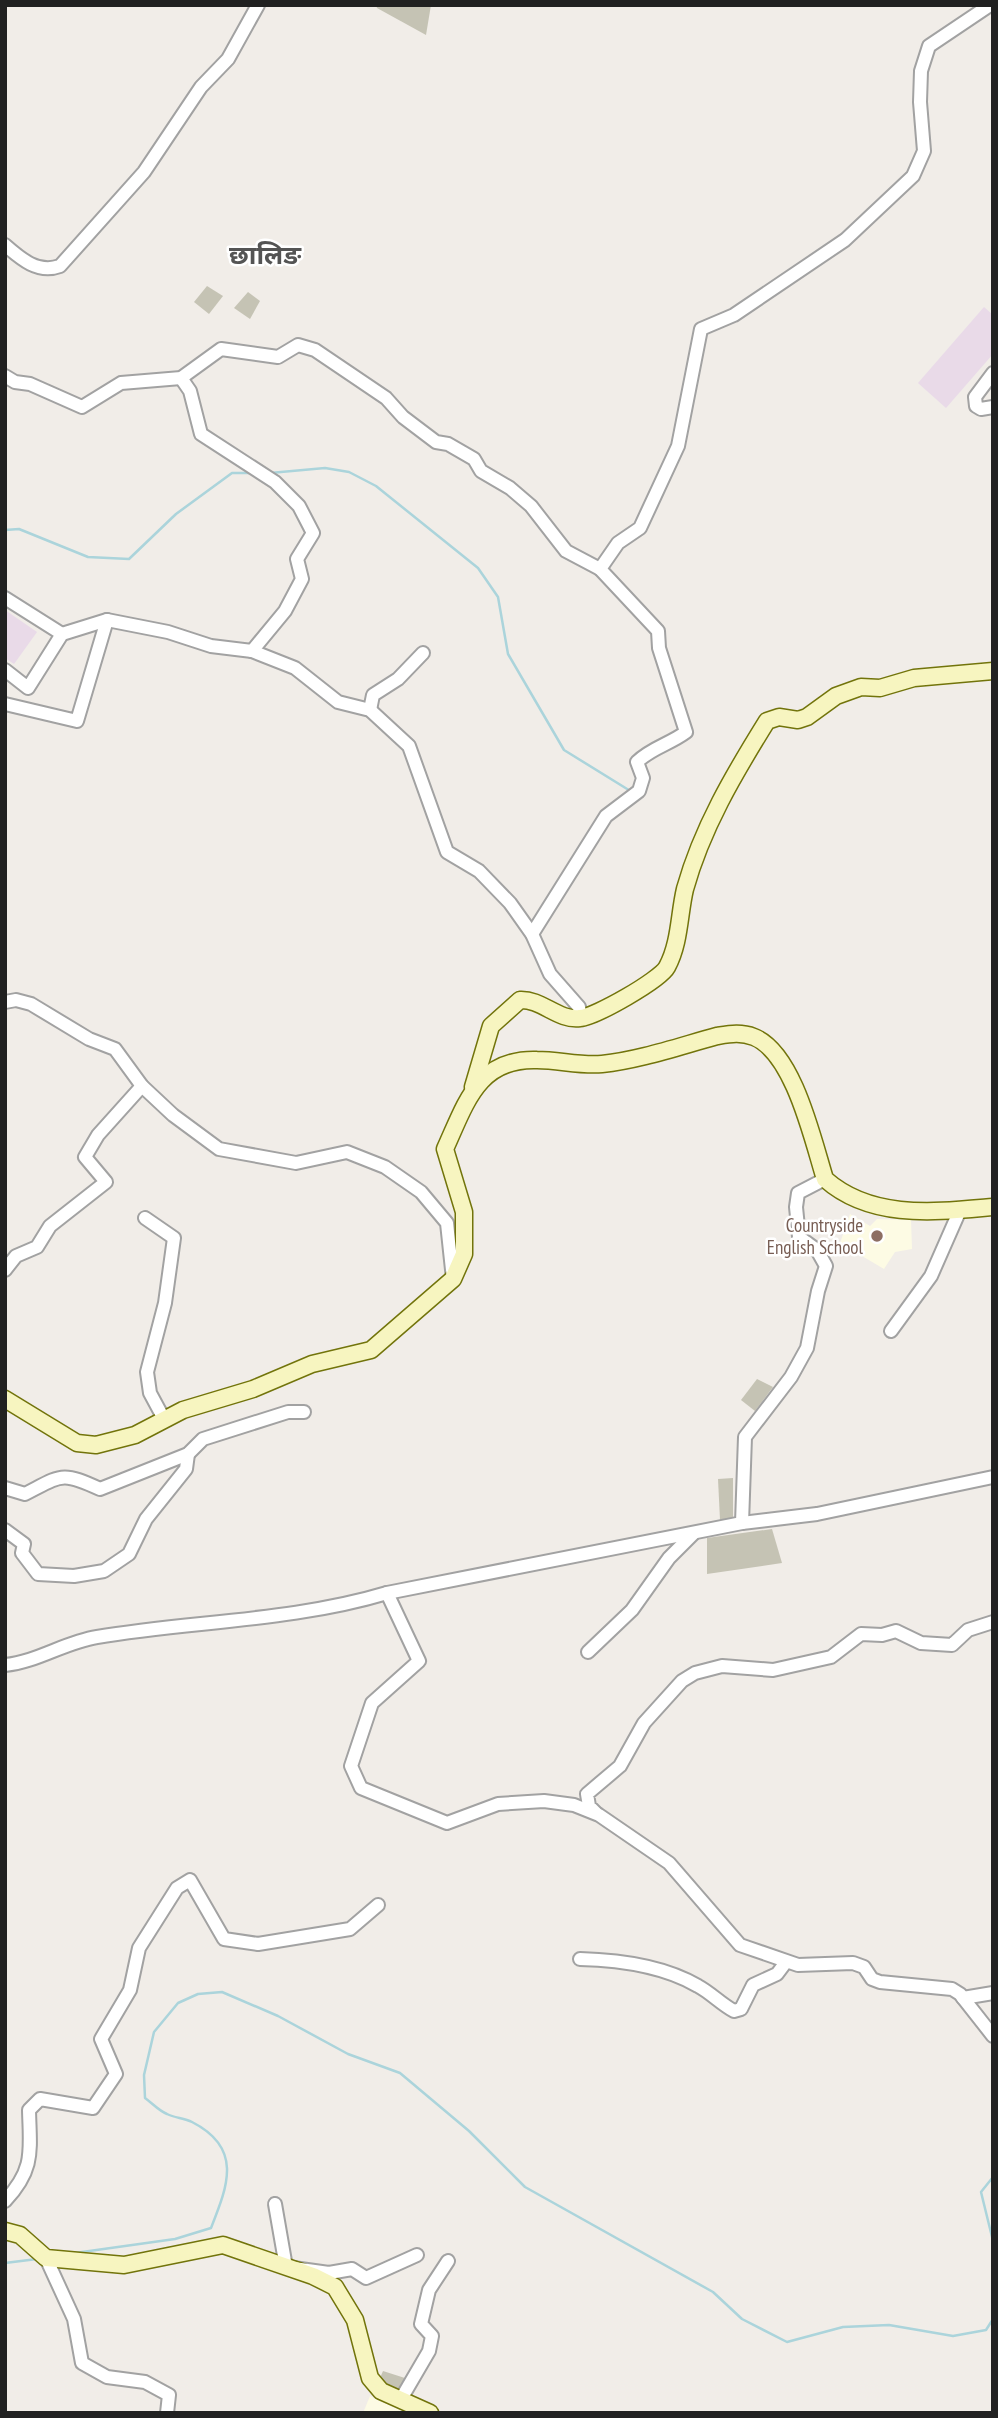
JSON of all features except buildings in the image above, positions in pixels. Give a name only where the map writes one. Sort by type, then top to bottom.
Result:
[{"type":"main road","points":[[6,1397],[77,1443],[96,1445],[135,1435],[164,1419],[253,1389],[312,1364],[370,1350],[453,1279],[464,1254],[465,1220],[445,1149],[472,1092],[491,1026],[520,1000],[532,999],[562,1016],[581,1018],[630,994],[666,970],[676,940],[686,889],[719,803],[767,721],[779,717],[798,720],[807,717],[836,696],[861,687],[880,688],[914,678],[993,671]]},
{"type":"main road","points":[[472,1092],[490,1070],[501,1064],[537,1060],[602,1064],[736,1033],[755,1037],[768,1046],[783,1064],[825,1179],[858,1202],[887,1209],[960,1210],[993,1207]]},
{"type":"main road","points":[[5,2231],[20,2235],[46,2258],[124,2265],[223,2245],[335,2287],[355,2320],[370,2378],[381,2391],[427,2412]]},
{"type":"street","points":[[5,245],[24,262],[49,270],[60,266],[144,172],[201,86],[228,59],[258,5]]},
{"type":"street","points":[[600,569],[618,543],[640,528],[678,446],[701,329],[734,314],[845,240],[913,176],[924,151],[920,102],[921,71],[929,46],[990,5]]},
{"type":"street","points":[[5,376],[82,407],[121,383],[181,378],[221,349],[278,357],[298,345],[315,350],[386,398],[403,417],[436,442],[448,444],[474,459],[481,471],[510,488],[531,506],[566,551],[600,569],[658,631],[659,648],[686,732],[670,744],[649,750],[637,762],[643,778],[639,791],[606,816],[532,934]]},
{"type":"street","points":[[993,373],[975,397],[976,406],[981,409],[993,407]]},
{"type":"street","points":[[181,378],[190,391],[201,434],[275,482],[299,506],[313,533],[297,559],[302,579],[285,611],[252,651]]},
{"type":"street","points":[[5,598],[62,634]]},
{"type":"street","points":[[5,704],[77,721],[107,620]]},
{"type":"street","points":[[5,670],[28,688],[62,634],[107,620],[168,632],[211,646],[252,651],[295,667],[338,702],[370,710],[409,746],[447,852],[479,871],[510,903],[532,934],[550,974],[579,1007],[581,1018]]},
{"type":"street","points":[[370,710],[373,695],[398,680],[423,653]]},
{"type":"street","points":[[5,1002],[16,1000],[31,1004],[89,1039],[116,1049],[142,1086],[173,1115],[219,1149],[296,1163],[347,1152],[385,1167],[421,1192],[447,1223],[453,1279]]},
{"type":"street","points":[[5,1270],[16,1256],[37,1247],[50,1226],[106,1182],[85,1157],[98,1135],[142,1086]]},
{"type":"street","points":[[742,1522],[745,1437],[791,1377],[807,1348],[818,1291],[826,1266],[817,1250],[799,1237],[798,1193],[825,1179]]},
{"type":"street","points":[[891,1332],[931,1276],[960,1210]]},
{"type":"street","points":[[145,1218],[174,1238],[164,1303],[147,1373],[149,1393],[164,1419]]},
{"type":"street","points":[[5,1488],[25,1494],[60,1476],[73,1477],[100,1489],[188,1454],[203,1438],[288,1412],[304,1412]]},
{"type":"street","points":[[5,1530],[24,1544],[22,1553],[38,1574],[74,1576],[104,1571],[129,1554],[146,1519],[186,1469],[188,1454]]},
{"type":"street","points":[[5,1665],[18,1664],[73,1641],[165,1626],[342,1606],[387,1593],[742,1522],[817,1514],[993,1478]]},
{"type":"street","points":[[588,1652],[632,1610],[657,1579],[669,1558],[696,1532]]},
{"type":"street","points":[[387,1593],[419,1661],[372,1703],[351,1766],[361,1788],[447,1823],[498,1804],[521,1802],[574,1805],[598,1815]]},
{"type":"street","points":[[993,1622],[968,1630],[952,1645],[921,1643],[896,1631],[882,1635],[861,1634],[831,1657],[774,1670],[737,1665],[695,1673],[682,1681],[655,1708],[620,1766],[587,1794],[589,1806],[598,1815],[669,1863],[740,1945],[798,1965],[853,1964],[864,1967],[872,1979],[880,1982],[952,1989],[963,1998],[993,2036]]},
{"type":"street","points":[[5,2201],[22,2183],[31,2160],[29,2110],[40,2099],[93,2108],[116,2074],[101,2039],[130,1990],[139,1948],[177,1888],[190,1880],[216,1930],[224,1939],[258,1944],[350,1929],[378,1905]]},
{"type":"street","points":[[580,1959],[611,1960],[625,1965],[656,1969],[697,1985],[734,2011],[741,2009],[753,1985],[777,1974],[786,1962]]},
{"type":"street","points":[[963,1998],[993,1993]]},
{"type":"street","points":[[275,2204],[286,2267],[330,2273],[352,2269],[366,2278],[416,2255]]},
{"type":"street","points":[[46,2258],[74,2319],[82,2364],[107,2377],[145,2382],[169,2395],[167,2413]]},
{"type":"street","points":[[401,2399],[429,2351],[432,2336],[421,2324],[429,2290],[447,2261]]},
{"type":"shaded area","points":[[376,5],[431,5],[426,35],[377,8]]},
{"type":"shaded area","points":[[207,286],[223,296],[209,314],[194,302]]},
{"type":"shaded area","points":[[248,292],[260,301],[250,319],[234,308]]},
{"type":"shaded area","points":[[984,307],[993,315],[993,354],[946,408],[918,383]]},
{"type":"shaded area","points":[[5,610],[37,632],[14,664],[5,658]]},
{"type":"shaded area","name":"Countryside English School","points":[[850,1214],[870,1226],[877,1219],[911,1220],[912,1249],[895,1252],[884,1269],[840,1243]]},
{"type":"shaded area","points":[[757,1379],[773,1387],[755,1411],[741,1400]]},
{"type":"shaded area","points":[[733,1478],[733,1520],[720,1520],[718,1479]]},
{"type":"shaded area","points":[[772,1529],[782,1563],[707,1574],[707,1538]]},
{"type":"shaded area","points":[[383,2371],[408,2379],[399,2395],[377,2385]]},
{"type":"shaded area","points":[[370,2396],[405,2412],[363,2413]]},
{"type":"waterway","points":[[270,473],[325,468],[349,472],[376,486],[478,568],[498,597],[508,654],[564,750],[632,792]]},
{"type":"waterway","points":[[5,530],[19,529],[88,557],[129,559],[176,514],[232,473],[253,473]]},
{"type":"waterway","points":[[75,2253],[175,2239],[211,2228],[226,2182],[225,2156],[219,2143],[208,2132],[192,2122],[164,2113],[145,2098],[144,2075],[154,2032],[178,2003],[198,1994],[222,1992],[278,2016],[348,2054],[400,2073],[469,2131],[525,2187],[713,2292],[742,2319],[787,2342],[843,2327],[889,2325],[953,2336],[986,2330],[993,2319]]},
{"type":"waterway","points":[[993,2177],[981,2192],[993,2241]]},
{"type":"waterway","points":[[5,2263],[37,2259]]},
{"type":"place","name":"Countryside English School","points":[[877,1236]]},
{"type":"district","name":"छालिङ","points":[[265,255]]}]
